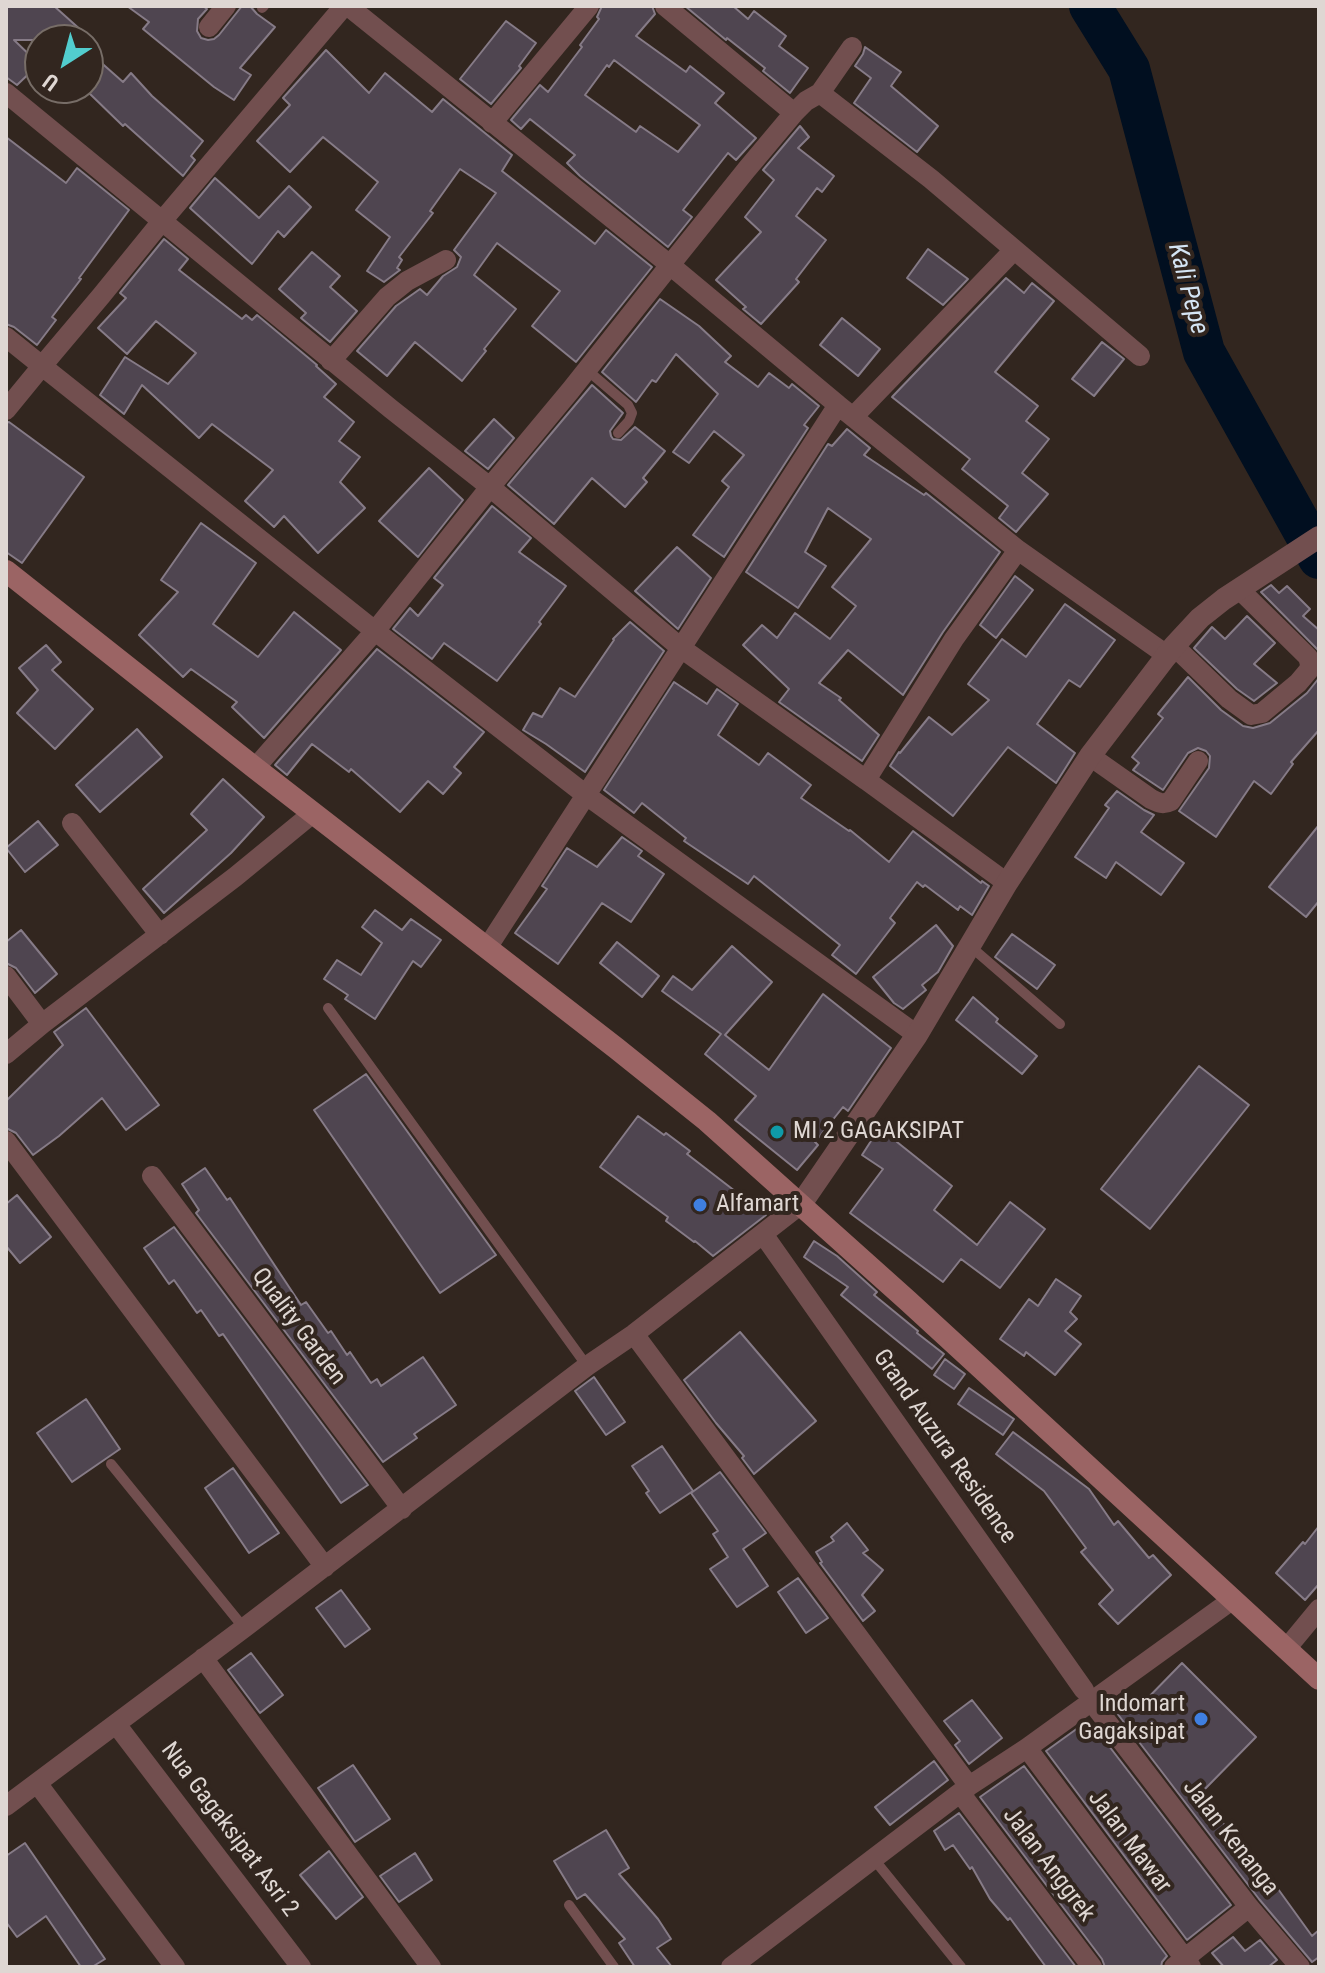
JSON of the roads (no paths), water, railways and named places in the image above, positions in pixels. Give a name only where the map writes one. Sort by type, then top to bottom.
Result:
[{"type":"main road","points":[[6,571],[707,1121],[1319,1679]]},
{"type":"street","points":[[209,27],[226,6]]},
{"type":"street","points":[[6,410],[346,6],[670,265],[1018,550],[1171,651],[1251,715],[1262,713],[1298,683],[1310,664],[1308,657],[1239,589]]},
{"type":"street","points":[[492,123],[589,6]]},
{"type":"street","points":[[665,6],[794,113]]},
{"type":"street","points":[[255,768],[375,631],[747,169],[794,113],[820,93],[852,47]]},
{"type":"street","points":[[6,93],[331,361],[490,487],[681,648],[1007,883]]},
{"type":"street","points":[[820,93],[931,179],[1140,356]]},
{"type":"street","points":[[487,948],[681,648],[845,411],[1014,250]]},
{"type":"street","points":[[331,361],[387,297],[407,281],[446,260]]},
{"type":"street","points":[[6,337],[586,795],[917,1035]]},
{"type":"street","points":[[6,1806],[587,1366],[634,1334],[801,1204],[917,1035],[1007,883],[1090,756],[1171,651],[1200,618],[1319,537]]},
{"type":"street","points":[[866,780],[954,639],[1018,550]]},
{"type":"street","points":[[1090,756],[1151,799],[1166,804],[1198,761]]},
{"type":"street","points":[[6,1054],[313,813]]},
{"type":"street","points":[[72,823],[160,935]]},
{"type":"street","points":[[6,976],[42,1024]]},
{"type":"street","points":[[6,1141],[325,1567]]},
{"type":"street","name":"Quality Garden","points":[[152,1176],[402,1509]]},
{"type":"street","name":"Grand Auzura Residence","points":[[763,1234],[1088,1696]]},
{"type":"street","name":"Jalan Anggrek","points":[[634,1334],[1092,1967]]},
{"type":"street","points":[[731,1967],[873,1858],[1027,1748],[1088,1696],[1232,1600]]},
{"type":"street","points":[[1286,1649],[1319,1609]]},
{"type":"street","points":[[203,1658],[431,1967]]},
{"type":"street","name":"Jalan Kenanga","points":[[1088,1696],[1249,1907],[1300,1967]]},
{"type":"street","name":"Nua Gagaksipat Asri 2","points":[[116,1724],[301,1967]]},
{"type":"street","name":"Jalan Mawar","points":[[1027,1748],[1183,1964]]},
{"type":"street","points":[[37,1783],[175,1967]]},
{"type":"street","points":[[1183,1964],[1249,1907]]},
{"type":"lane","points":[[587,370],[628,405],[632,413],[618,433]]},
{"type":"lane","points":[[970,946],[1060,1024]]},
{"type":"lane","points":[[328,1008],[587,1366]]},
{"type":"lane","points":[[111,1464],[244,1628]]},
{"type":"lane","points":[[873,1858],[961,1967]]},
{"type":"lane","points":[[569,1905],[614,1967]]},
{"type":"waterway","name":"Kali Pepe","points":[[1090,6],[1129,69],[1204,352],[1319,558]]},
{"type":"place","name":"MI 2 GAGAKSIPAT","points":[[777,1132]]},
{"type":"place","name":"Alfamart","points":[[700,1205]]},
{"type":"place","name":"Indomart Gagaksipat","points":[[1201,1719]]}]
